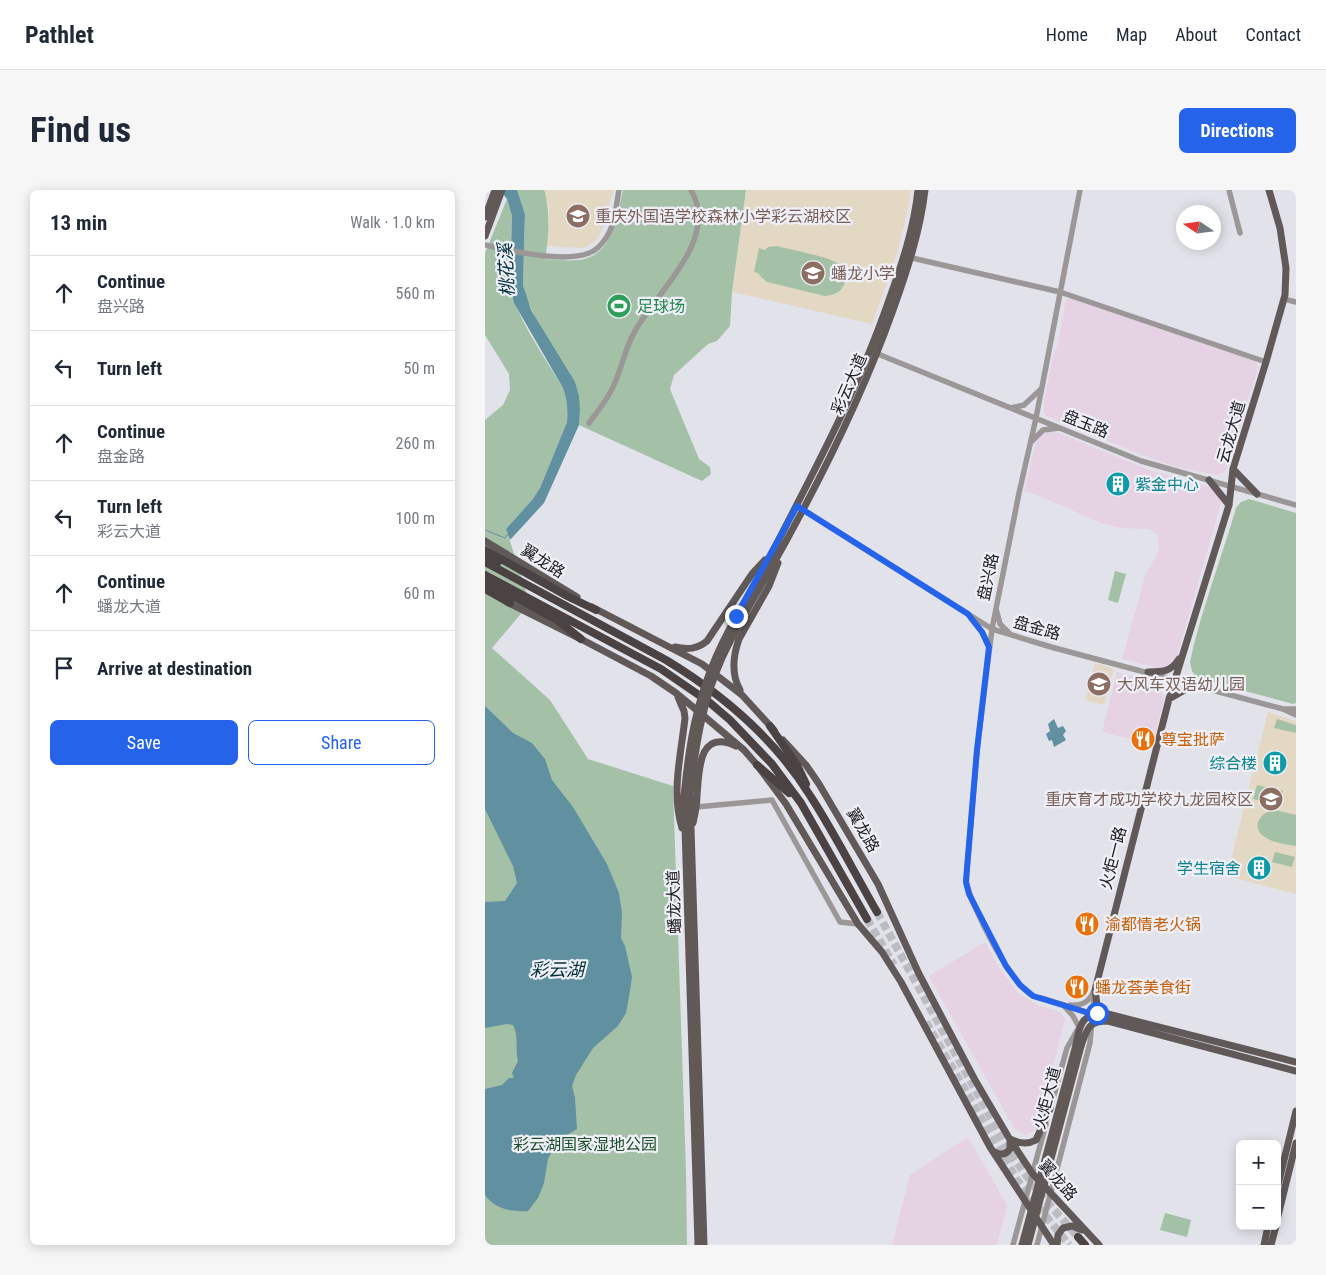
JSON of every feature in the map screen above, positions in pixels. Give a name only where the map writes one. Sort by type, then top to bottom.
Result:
[{"type":"highway","points":[[485,550],[569,599],[596,610]]},
{"type":"highway","points":[[485,556],[530,575]]},
{"type":"highway","name":"翼龙路","points":[[485,562],[569,599],[714,692],[760,734],[811,795],[877,912]]},
{"type":"highway","points":[[485,575],[559,618],[581,638]]},
{"type":"highway","points":[[485,581],[661,669],[709,702],[752,741],[801,803],[867,919]]},
{"type":"highway","points":[[485,589],[510,603]]},
{"type":"highway","points":[[770,726],[801,772],[811,795]]},
{"type":"highway","points":[[757,764],[801,803]]},
{"type":"highway","points":[[1078,1237],[1085,1245]]},
{"type":"main road","points":[[485,236],[493,208],[495,190]]},
{"type":"main road","points":[[485,217],[493,208],[502,190]]},
{"type":"main road","name":"彩云大道","points":[[874,353],[904,256],[918,190]]},
{"type":"main road","name":"彩云大道","points":[[763,575],[774,548],[800,508],[840,437],[912,258],[925,190]]},
{"type":"main road","name":"云龙大道","points":[[1175,679],[1229,505],[1233,469],[1267,362],[1283,299],[1286,268],[1280,228],[1269,190]]},
{"type":"main road","points":[[1233,469],[1257,494]]},
{"type":"main road","points":[[1209,480],[1229,505]]},
{"type":"main road","name":"彩云大道","points":[[763,575],[784,546],[800,508]]},
{"type":"main road","name":"翼龙路","points":[[485,541],[569,599]]},
{"type":"main road","points":[[742,695],[734,677],[735,648],[769,586],[784,546]]},
{"type":"main road","points":[[664,645],[689,649],[696,648],[707,641],[753,574],[774,548]]},
{"type":"main road","name":"蟠龙大道","points":[[698,1245],[687,796],[688,756],[693,728],[707,679],[736,616],[763,575]]},
{"type":"main road","points":[[485,594],[536,615],[651,676],[675,693],[744,750],[757,764],[786,804],[858,924],[882,952],[901,982],[993,1151],[1055,1245]]},
{"type":"main road","name":"翼龙路","points":[[596,610],[702,664],[742,695],[806,765],[878,884],[919,974],[975,1080],[1009,1138],[1032,1173],[1099,1245]]},
{"type":"main road","points":[[1148,672],[1165,672],[1175,666],[1184,651]]},
{"type":"main road","name":"火炬一路","points":[[1095,990],[1175,679]]},
{"type":"main road","points":[[1169,699],[1188,688],[1202,687]]},
{"type":"main road","points":[[675,693],[684,711],[685,718],[676,800],[678,815],[688,837]]},
{"type":"main road","points":[[688,837],[696,807],[700,763],[704,751],[713,743],[724,742],[744,750]]},
{"type":"main road","name":"蟠龙大道","points":[[688,837],[704,1245]]},
{"type":"main road","points":[[1095,990],[1097,1005],[1104,1013]]},
{"type":"main road","points":[[1079,1045],[1079,1027],[1092,1014],[1104,1013],[1296,1062]]},
{"type":"main road","points":[[1079,1045],[1091,1024],[1099,1021],[1108,1021],[1296,1070]]},
{"type":"main road","name":"火炬大道","points":[[1021,1245],[1079,1045]]},
{"type":"main road","name":"火炬大道","points":[[1028,1245],[1079,1045]]},
{"type":"main road","points":[[1009,1138],[1023,1143],[1036,1140],[1050,1108]]},
{"type":"main road","points":[[1278,1185],[1296,1111]]},
{"type":"main road","points":[[993,1151],[1003,1154],[1009,1151],[1011,1146],[1009,1138]]},
{"type":"main road","points":[[1281,1204],[1296,1143]]},
{"type":"main road","points":[[1055,1245],[1058,1235],[1063,1228],[1072,1226],[1087,1232]]},
{"type":"main road","points":[[1264,1245],[1267,1230]]},
{"type":"main road","points":[[1271,1245],[1275,1230]]},
{"type":"street","points":[[486,245],[542,255],[579,256],[590,253],[606,238],[612,227],[619,190]]},
{"type":"street","points":[[589,423],[614,386],[627,347],[635,330],[693,246],[699,221],[698,208],[691,190]]},
{"type":"street","name":"盘兴路","points":[[1080,190],[1036,418],[995,607],[977,750],[966,882],[969,894],[983,922],[1011,974],[1020,985],[1033,996],[1092,1014],[1108,1021]]},
{"type":"street","points":[[1229,190],[1240,233]]},
{"type":"street","points":[[912,258],[1060,292],[1267,362]]},
{"type":"street","points":[[1283,299],[1296,302]]},
{"type":"street","name":"盘玉路","points":[[874,353],[1141,461],[1296,505]]},
{"type":"street","points":[[1011,408],[1024,405],[1041,390]]},
{"type":"street","points":[[1031,442],[1043,430],[1059,428]]},
{"type":"street","name":"盘金路","points":[[800,508],[992,629],[1283,709],[1296,715]]},
{"type":"street","points":[[995,607],[1000,624],[1010,634]]},
{"type":"street","points":[[968,614],[982,632],[989,647]]},
{"type":"street","points":[[1283,709],[1296,709]]},
{"type":"street","points":[[696,807],[772,800],[840,922],[858,924]]},
{"type":"street","points":[[1063,1005],[1082,1005],[1095,990]]},
{"type":"street","points":[[1037,1245],[1090,1043],[1095,990]]},
{"type":"street","points":[[1013,1245],[1067,1048],[1079,1027],[1069,1010],[1063,1005]]},
{"type":"shaded area","name":"重庆外国语学校森林小学彩云湖校区","points":[[544,190],[613,190],[605,223],[595,241],[586,247],[580,248],[547,246],[549,209]]},
{"type":"shaded area","name":"蟠龙小学","points":[[746,190],[911,190],[897,254],[872,324],[732,292]]},
{"type":"shaded area","points":[[1070,298],[1255,361],[1258,366],[1255,379],[1239,423],[1225,471],[1217,475],[1176,467],[1046,416],[1044,401],[1066,300]]},
{"type":"shaded area","points":[[1048,432],[1058,433],[1149,470],[1209,487],[1217,493],[1221,501],[1219,510],[1176,659],[1171,665],[1162,669],[1122,659],[1145,576],[1159,551],[1158,535],[1149,529],[1121,528],[1099,522],[1035,494],[1024,492],[1036,443],[1041,435]]},
{"type":"shaded area","name":"大风车双语幼儿园","points":[[1095,663],[1114,669],[1104,705],[1085,700]]},
{"type":"shaded area","points":[[1117,672],[1158,684],[1164,699],[1152,745],[1102,732]]},
{"type":"shaded area","name":"重庆育才成功学校九龙园校区","points":[[1268,712],[1296,721],[1296,894],[1227,876]]},
{"type":"shaded area","points":[[985,942],[1000,969],[1018,993],[1038,1005],[1061,1013],[1065,1019],[1037,1129],[1026,1135],[1014,1128],[929,976]]},
{"type":"shaded area","points":[[968,1137],[1007,1205],[997,1245],[892,1245],[910,1175]]},
{"type":"green space","points":[[517,190],[544,190],[545,192],[548,226],[545,259],[579,260],[590,257],[606,243],[615,223],[623,190],[746,190],[732,292],[730,326],[717,341],[708,344],[674,375],[670,389],[699,459],[710,467],[711,474],[702,481],[579,425],[580,411],[526,298],[523,285],[525,214]]},
{"type":"green space","name":"彩云湖国家湿地公园","points":[[507,199],[512,216],[510,283],[513,296],[524,323],[563,388],[567,405],[567,422],[540,488],[532,500],[506,529],[530,603],[492,648],[550,700],[588,759],[673,786],[687,1245],[485,1245],[485,420],[503,405],[510,390],[509,374],[485,335],[485,253]]},
{"type":"green space","points":[[777,246],[837,263],[844,272],[844,285],[836,293],[825,296],[767,282],[758,273],[754,272],[759,248],[765,250],[768,247]]},
{"type":"green space","points":[[1249,499],[1296,513],[1296,703],[1293,704],[1197,678],[1192,671],[1190,662],[1205,604],[1236,508],[1241,502]]},
{"type":"green space","points":[[1115,571],[1126,574],[1118,603],[1108,600]]},
{"type":"green space","points":[[1277,719],[1296,725],[1296,733],[1274,728]]},
{"type":"green space","points":[[1257,785],[1283,791],[1279,805],[1253,799]]},
{"type":"green space","points":[[1275,810],[1296,815],[1296,846],[1272,841],[1265,837],[1258,829],[1261,817],[1265,813]]},
{"type":"green space","points":[[1275,852],[1295,857],[1292,867],[1272,862]]},
{"type":"green space","points":[[1165,1213],[1191,1220],[1187,1237],[1160,1230]]},
{"type":"water","points":[[500,190],[517,190],[525,214],[523,285],[531,310],[575,382],[579,396],[580,411],[579,425],[544,503],[510,540],[506,529],[532,500],[540,488],[567,422],[567,413],[563,388],[514,303],[510,283],[512,216],[507,199]]},
{"type":"water","name":"彩云湖","points":[[485,706],[513,733],[532,743],[545,759],[552,780],[573,807],[607,864],[619,893],[622,913],[621,938],[625,946],[632,977],[626,1013],[618,1026],[593,1048],[576,1075],[572,1086],[575,1098],[577,1129],[557,1141],[548,1159],[544,1183],[538,1198],[528,1211],[504,1209],[494,1204],[485,1195],[485,1089],[502,1085],[509,1078],[514,1078],[512,1073],[518,1061],[516,1033],[513,1025],[507,1024],[485,1028],[485,902],[505,901],[517,883],[513,866],[485,809]]},
{"type":"water","points":[[1054,719],[1058,728],[1063,726],[1066,731],[1063,735],[1066,740],[1054,747],[1052,740],[1049,741],[1046,734],[1050,731],[1048,724]]},
{"type":"waterway","points":[[485,530],[505,538],[508,534]]},
{"type":"tunnel","points":[[877,912],[1012,1156],[1040,1194],[1078,1237]]},
{"type":"tunnel","points":[[867,919],[894,965]]},
{"type":"tunnel","points":[[926,1022],[1017,1180],[1069,1245]]},
{"type":"place","name":"重庆外国语学校森林小学彩云湖校区","points":[[578,216]]},
{"type":"place","name":"蟠龙小学","points":[[813,273]]},
{"type":"place","name":"足球场","points":[[619,306]]},
{"type":"place","name":"紫金中心","points":[[1118,484]]},
{"type":"place","name":"大风车双语幼儿园","points":[[1099,684]]},
{"type":"place","name":"尊宝批萨","points":[[1143,739]]},
{"type":"place","name":"综合楼","points":[[1275,763]]},
{"type":"place","name":"重庆育才成功学校九龙园校区","points":[[1271,799]]},
{"type":"place","name":"学生宿舍","points":[[1259,868]]},
{"type":"place","name":"渝都情老火锅","points":[[1087,924]]},
{"type":"place","name":"蟠龙荟美食街","points":[[1077,987]]},
{"type":"route","points":[[736,616],[797,506],[968,614],[982,632],[989,647],[977,750],[967,868],[966,882],[969,894],[1006,966],[1020,985],[1033,996],[1092,1014],[1097,1013]]},
{"type":"water label","name":"桃花溪","points":[[506,270]]}]
